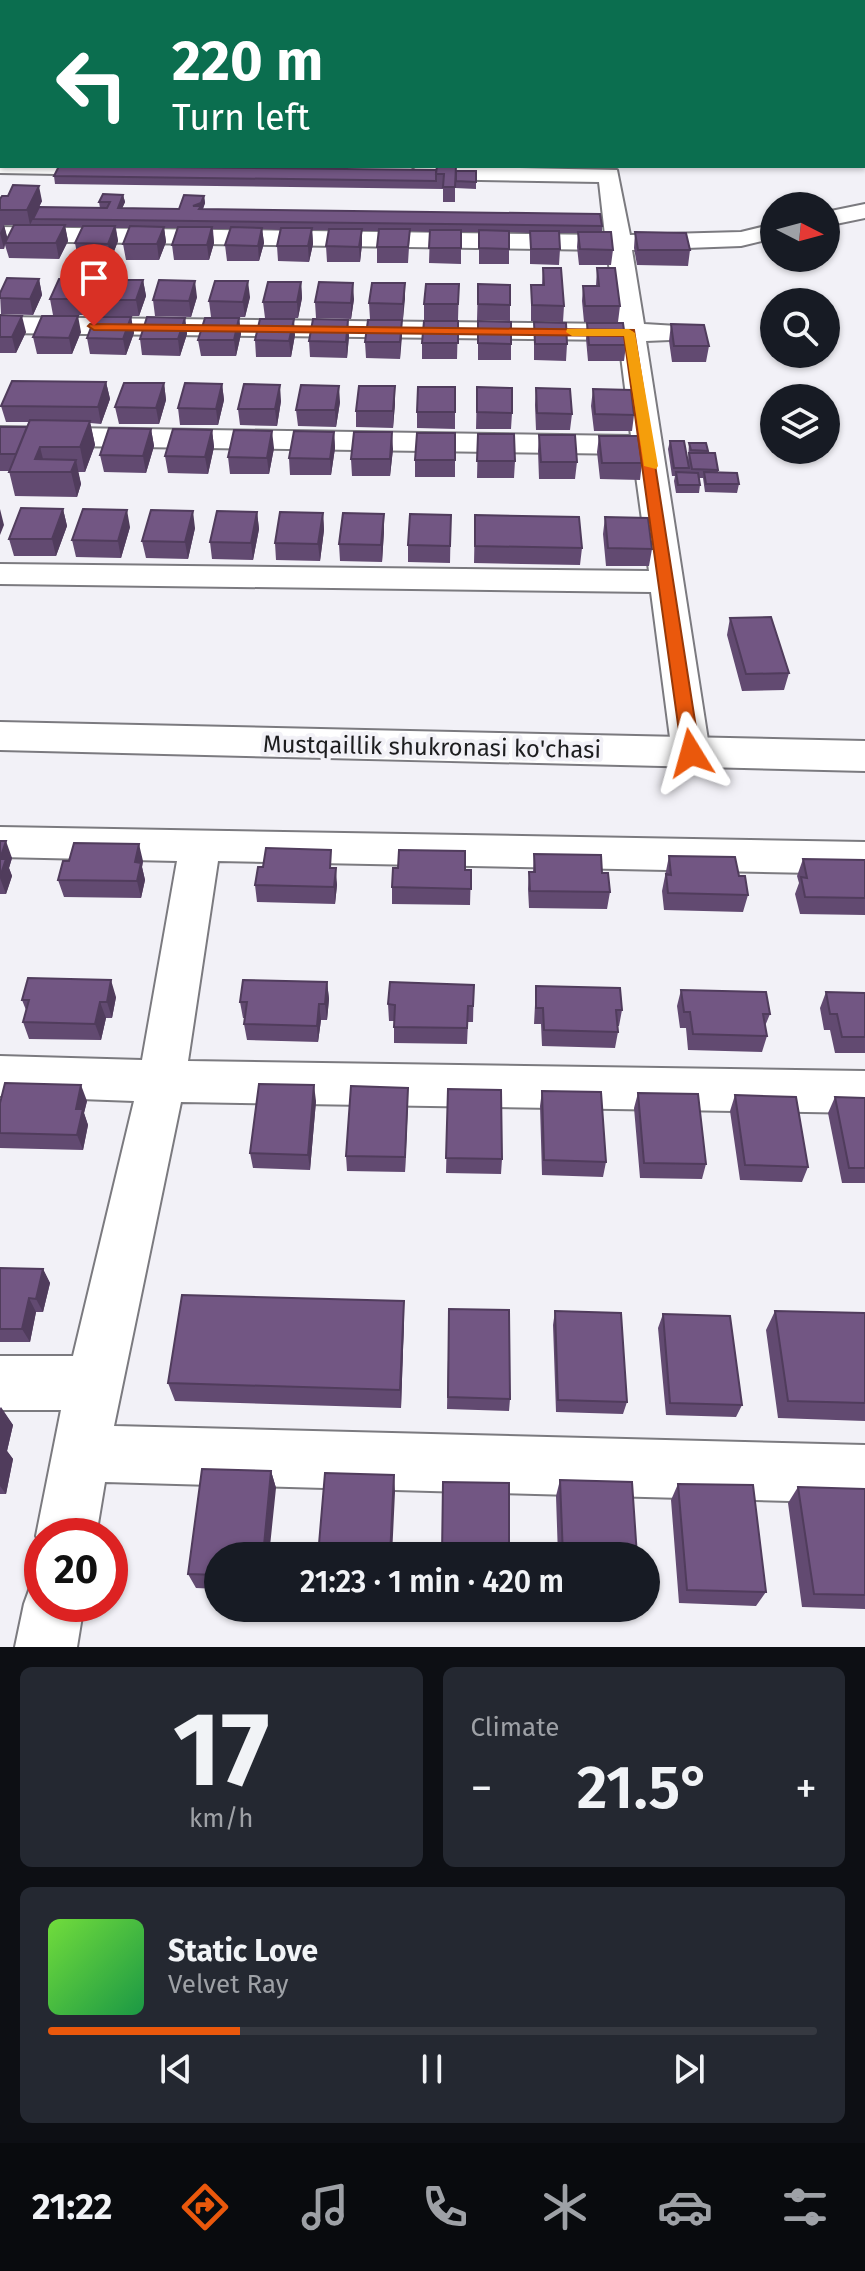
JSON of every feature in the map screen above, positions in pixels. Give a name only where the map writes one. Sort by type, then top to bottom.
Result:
[{"type":"main road","name":"Mustqaillik shukronasi ko'chasi","points":[[0,736],[865,756]]},
{"type":"main road","name":"Mustqaillik shukronasi ko'chasi","points":[[0,759],[865,777]]},
{"type":"street","points":[[406,172],[609,175],[691,753]]},
{"type":"street","points":[[840,216],[865,211]]},
{"type":"street","points":[[0,234],[666,243],[741,239],[760,234]]},
{"type":"street","points":[[0,325],[684,333]]},
{"type":"street","points":[[0,436],[648,445]]},
{"type":"street","points":[[0,574],[667,582]]},
{"type":"street","points":[[0,842],[865,858]]},
{"type":"street","points":[[69,1518],[94,1383],[162,1081],[200,845]]},
{"type":"street","points":[[0,1076],[865,1092]]},
{"type":"street","points":[[0,1383],[94,1383]]},
{"type":"street","points":[[80,1453],[865,1474]]},
{"type":"street","points":[[46,1647],[51,1622]]},
{"type":"building","points":[[58,168],[436,170],[436,181],[54,176]]},
{"type":"building","points":[[437,168],[456,168],[455,187],[443,187],[444,174],[436,174]]},
{"type":"building","points":[[456,171],[476,171],[476,182],[456,181]]},
{"type":"building","points":[[13,185],[39,186],[27,210],[0,210],[0,199],[8,196]]},
{"type":"building","points":[[103,194],[123,195],[118,208],[179,209],[184,195],[204,196],[201,203],[193,206],[201,206],[199,209],[600,214],[602,226],[33,219],[39,207],[107,208],[110,202],[99,202]]},
{"type":"building","points":[[14,225],[65,225],[56,243],[5,243]]},
{"type":"building","points":[[83,226],[115,226],[108,244],[75,243]]},
{"type":"building","points":[[130,226],[164,227],[157,244],[123,244]]},
{"type":"building","points":[[178,227],[212,227],[207,245],[172,245]]},
{"type":"building","points":[[231,227],[262,228],[258,246],[225,245]]},
{"type":"building","points":[[281,228],[312,228],[308,246],[277,246]]},
{"type":"building","points":[[329,229],[362,229],[359,247],[326,246]]},
{"type":"building","points":[[379,229],[410,229],[408,247],[377,247]]},
{"type":"building","points":[[430,230],[461,230],[461,248],[429,248]]},
{"type":"building","points":[[479,230],[509,231],[509,249],[479,248]]},
{"type":"building","points":[[530,231],[559,231],[560,249],[531,249]]},
{"type":"building","points":[[578,232],[611,232],[613,250],[580,249]]},
{"type":"building","points":[[635,232],[686,233],[690,250],[638,250]]},
{"type":"building","points":[[543,268],[561,268],[564,306],[532,305],[531,285],[544,285]]},
{"type":"building","points":[[597,268],[615,268],[620,306],[585,306],[583,286],[599,286]]},
{"type":"building","points":[[7,278],[39,279],[30,299],[0,298]]},
{"type":"building","points":[[59,279],[92,280],[84,299],[50,299]]},
{"type":"building","points":[[109,280],[143,280],[136,300],[101,300]]},
{"type":"building","points":[[159,280],[195,281],[189,301],[153,300]]},
{"type":"building","points":[[215,281],[248,281],[243,302],[209,301]]},
{"type":"building","points":[[268,282],[301,282],[297,302],[263,302]]},
{"type":"building","points":[[319,282],[353,283],[351,303],[315,302]]},
{"type":"building","points":[[372,283],[405,283],[403,304],[369,303]]},
{"type":"building","points":[[426,284],[459,284],[458,304],[424,304]]},
{"type":"building","points":[[478,284],[510,285],[510,305],[478,304]]},
{"type":"building","points":[[0,315],[22,316],[12,337],[0,337]]},
{"type":"building","points":[[42,316],[78,316],[69,338],[33,337]]},
{"type":"building","points":[[95,317],[131,317],[123,339],[87,338]]},
{"type":"building","points":[[147,317],[185,318],[178,339],[140,339]]},
{"type":"building","points":[[205,318],[239,318],[234,340],[198,340]]},
{"type":"building","points":[[260,319],[294,319],[289,341],[255,340]]},
{"type":"building","points":[[313,319],[348,320],[346,342],[309,341]]},
{"type":"building","points":[[368,320],[402,320],[400,342],[365,342]]},
{"type":"building","points":[[424,321],[458,321],[458,343],[422,343]]},
{"type":"building","points":[[478,321],[511,322],[511,344],[478,343]]},
{"type":"building","points":[[534,322],[566,323],[567,344],[535,344]]},
{"type":"building","points":[[587,323],[623,323],[626,345],[589,345]]},
{"type":"building","points":[[671,324],[704,325],[709,346],[674,346]]},
{"type":"building","points":[[12,381],[106,382],[98,407],[1,406]]},
{"type":"building","points":[[124,383],[164,383],[156,408],[115,407]]},
{"type":"building","points":[[185,383],[222,384],[216,409],[178,408]]},
{"type":"building","points":[[244,384],[280,385],[275,409],[238,409]]},
{"type":"building","points":[[301,385],[339,386],[335,410],[296,410]]},
{"type":"building","points":[[359,386],[395,386],[393,411],[356,411]]},
{"type":"building","points":[[418,387],[455,387],[455,412],[417,412]]},
{"type":"building","points":[[477,387],[512,388],[512,413],[477,412]]},
{"type":"building","points":[[536,388],[570,389],[572,414],[537,413]]},
{"type":"building","points":[[593,389],[631,390],[634,415],[595,414]]},
{"type":"building","points":[[30,420],[90,421],[80,447],[40,447],[35,459],[76,460],[71,472],[9,472]]},
{"type":"building","points":[[0,427],[27,427],[16,454],[0,454]]},
{"type":"building","points":[[109,428],[151,429],[143,456],[100,455]]},
{"type":"building","points":[[173,429],[212,430],[205,457],[165,456]]},
{"type":"building","points":[[234,430],[272,431],[267,458],[228,457]]},
{"type":"building","points":[[294,431],[334,432],[330,459],[289,458]]},
{"type":"building","points":[[354,432],[392,432],[390,459],[351,459]]},
{"type":"building","points":[[417,433],[455,433],[455,460],[415,460]]},
{"type":"building","points":[[478,434],[514,434],[515,461],[477,461]]},
{"type":"building","points":[[539,435],[575,435],[577,462],[541,462]]},
{"type":"building","points":[[599,436],[638,436],[642,463],[602,463]]},
{"type":"building","points":[[670,441],[684,441],[689,468],[674,468]]},
{"type":"building","points":[[689,443],[706,443],[708,451],[691,450]]},
{"type":"building","points":[[689,453],[715,453],[718,470],[692,469]]},
{"type":"building","points":[[676,472],[698,473],[700,485],[678,485]]},
{"type":"building","points":[[704,472],[737,473],[739,484],[706,484]]},
{"type":"building","points":[[21,508],[63,509],[52,539],[9,539]]},
{"type":"building","points":[[83,509],[127,510],[118,541],[72,540]]},
{"type":"building","points":[[151,510],[193,511],[185,542],[142,541]]},
{"type":"building","points":[[217,511],[257,512],[251,543],[210,542]]},
{"type":"building","points":[[280,512],[323,513],[318,544],[275,543]]},
{"type":"building","points":[[343,513],[384,514],[381,545],[339,544]]},
{"type":"building","points":[[410,514],[451,515],[450,546],[408,545]]},
{"type":"building","points":[[475,515],[579,517],[582,548],[475,546]]},
{"type":"building","points":[[605,517],[648,518],[652,549],[608,548]]},
{"type":"building","points":[[771,617],[789,673],[746,674],[730,618]]},
{"type":"building","points":[[0,841],[6,841],[0,859]]},
{"type":"building","points":[[74,843],[139,844],[135,862],[141,863],[137,881],[58,880],[63,861],[69,861]]},
{"type":"building","points":[[266,848],[331,850],[330,868],[336,868],[334,887],[255,885],[258,867],[263,867]]},
{"type":"building","points":[[399,850],[465,851],[465,870],[471,870],[471,889],[392,887],[393,868],[398,868]]},
{"type":"building","points":[[534,854],[601,855],[602,873],[608,873],[610,892],[530,891],[529,872],[535,872]]},
{"type":"building","points":[[669,856],[735,857],[739,876],[745,876],[748,895],[668,893],[666,874],[671,875]]},
{"type":"building","points":[[0,859],[6,859],[0,877]]},
{"type":"building","points":[[803,859],[865,860],[865,898],[805,897],[801,877],[807,878]]},
{"type":"building","points":[[28,978],[111,980],[107,1002],[100,1002],[95,1024],[23,1022],[29,1000],[22,1000]]},
{"type":"building","points":[[243,980],[327,982],[325,1004],[319,1004],[317,1026],[244,1024],[247,1002],[240,1002]]},
{"type":"building","points":[[390,982],[474,985],[473,1006],[468,1006],[467,1028],[394,1027],[395,1005],[388,1004]]},
{"type":"building","points":[[536,986],[620,988],[622,1010],[616,1010],[618,1032],[544,1030],[543,1008],[536,1008]]},
{"type":"building","points":[[681,990],[766,992],[770,1014],[763,1014],[767,1036],[693,1034],[690,1012],[684,1012]]},
{"type":"building","points":[[826,992],[865,993],[865,1037],[842,1037],[837,1014],[830,1014]]},
{"type":"building","points":[[5,1083],[81,1085],[76,1109],[83,1109],[77,1135],[0,1133],[0,1103]]},
{"type":"building","points":[[259,1084],[314,1085],[308,1155],[250,1153]]},
{"type":"building","points":[[351,1086],[408,1088],[405,1157],[346,1156]]},
{"type":"building","points":[[448,1089],[501,1090],[502,1159],[446,1158]]},
{"type":"building","points":[[542,1091],[601,1092],[606,1162],[544,1160]]},
{"type":"building","points":[[638,1093],[698,1094],[706,1164],[644,1163]]},
{"type":"building","points":[[735,1095],[796,1097],[808,1167],[745,1165]]},
{"type":"building","points":[[835,1097],[865,1098],[865,1168],[849,1168]]},
{"type":"building","points":[[0,1268],[43,1269],[36,1299],[29,1298],[22,1329],[0,1329]]},
{"type":"building","points":[[182,1295],[404,1301],[400,1390],[168,1383]]},
{"type":"building","points":[[449,1309],[509,1310],[510,1399],[448,1397]]},
{"type":"building","points":[[555,1311],[621,1313],[627,1402],[558,1400]]},
{"type":"building","points":[[775,1311],[865,1313],[865,1403],[788,1401]]},
{"type":"building","points":[[663,1314],[730,1316],[742,1405],[670,1403]]},
{"type":"building","points":[[202,1469],[271,1471],[264,1542],[204,1542],[204,1575],[188,1574]]},
{"type":"building","points":[[325,1473],[394,1475],[391,1542],[319,1542]]},
{"type":"building","points":[[560,1480],[632,1482],[636,1542],[562,1542]]},
{"type":"building","points":[[443,1482],[509,1483],[509,1542],[442,1542]]},
{"type":"building","points":[[678,1484],[753,1485],[766,1592],[687,1590]]},
{"type":"building","points":[[798,1487],[865,1489],[865,1595],[814,1594]]},
{"type":"slow traffic","points":[[572,332],[629,333],[651,466]]},
{"type":"route","points":[[94,326],[629,333],[648,445],[691,753]]}]
